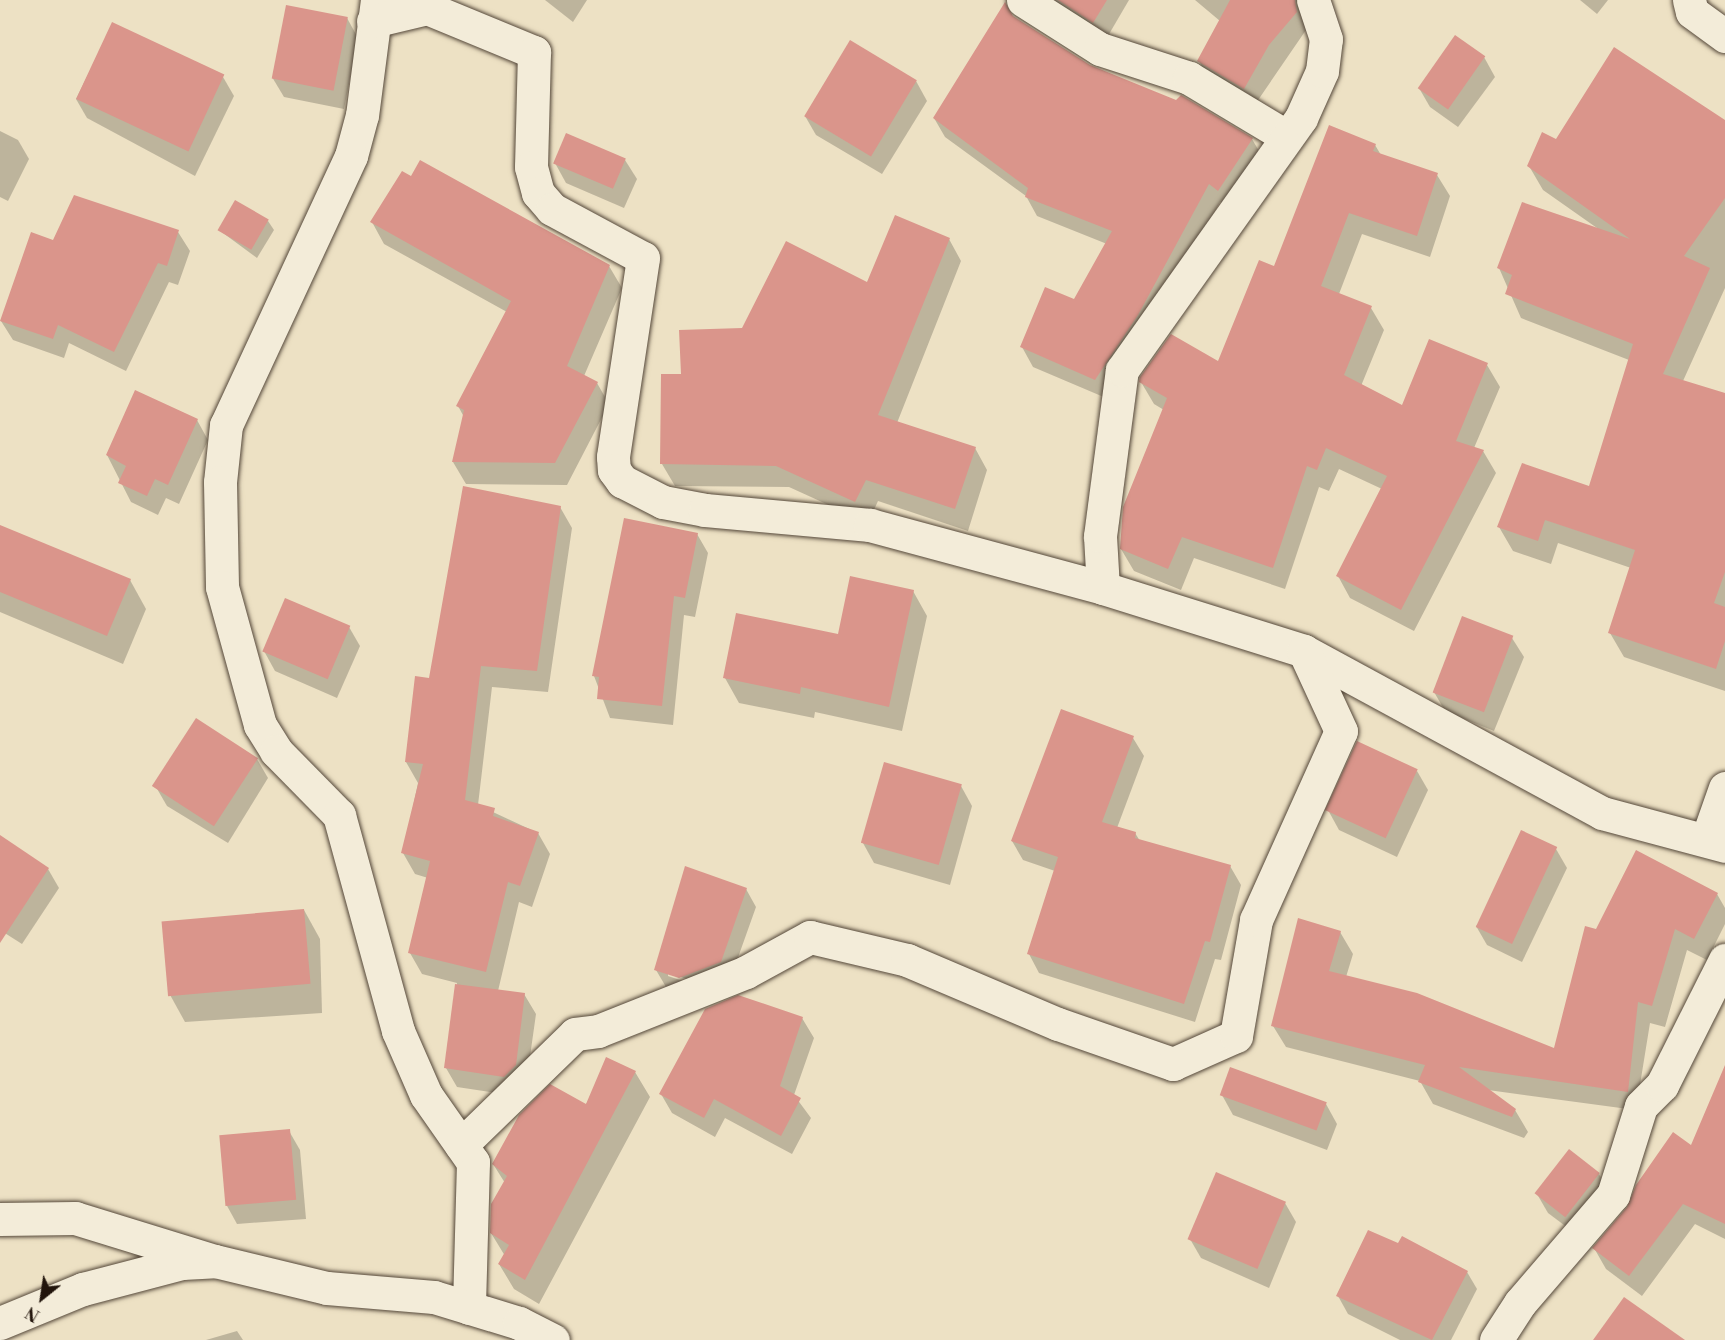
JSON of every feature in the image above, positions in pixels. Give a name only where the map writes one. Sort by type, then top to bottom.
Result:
[{"type":"street","points":[[1023,0],[1100,49],[1188,78],[1287,137]]},
{"type":"street","points":[[1103,588],[1100,536],[1122,370],[1287,137],[1322,71],[1326,39],[1313,0]]},
{"type":"street","points":[[1689,0],[1692,12],[1725,36]]},
{"type":"street","points":[[469,1308],[476,1181],[461,1145],[426,1095],[398,1031],[339,815],[276,751],[260,725],[222,587],[220,482],[226,425],[351,156],[362,115],[375,10],[427,8],[534,52],[531,167],[538,193],[552,209],[643,258],[613,457],[614,470],[622,481],[663,502],[870,525],[1103,588],[1304,651],[1602,813],[1716,842],[1725,788]]},
{"type":"street","points":[[461,1145],[575,1034],[598,1031],[746,972],[810,937],[907,960],[1058,1024],[1173,1064],[1236,1036],[1256,920],[1341,731],[1304,651]]},
{"type":"street","points":[[1496,1340],[1520,1303],[1613,1195],[1641,1106],[1662,1085],[1725,960]]},
{"type":"street","points":[[0,1219],[75,1218],[214,1261],[327,1288],[434,1297],[553,1340]]},
{"type":"street","points":[[0,1323],[84,1289],[182,1263],[214,1261]]},
{"type":"building","points":[[1058,0],[1107,0],[1093,23]]},
{"type":"building","points":[[1230,0],[1295,0],[1297,12],[1269,45],[1244,89],[1197,61]]},
{"type":"building","points":[[1005,2],[1013,16],[1090,65],[1176,100],[1181,95],[1253,138],[1218,191],[1209,184],[1138,315],[1095,380],[1020,347],[1045,287],[1074,299],[1112,231],[1025,197],[1028,188],[933,118]]},
{"type":"building","points":[[286,5],[348,17],[334,91],[272,79]]},
{"type":"building","points":[[112,22],[224,74],[188,151],[76,99]]},
{"type":"building","points":[[1455,35],[1485,56],[1448,109],[1418,88]]},
{"type":"building","points":[[850,40],[917,80],[871,156],[804,116]]},
{"type":"building","points":[[1614,47],[1725,120],[1725,198],[1684,256],[1710,268],[1663,374],[1725,393],[1725,572],[1714,603],[1725,607],[1725,641],[1716,669],[1608,633],[1635,550],[1545,520],[1538,541],[1497,527],[1522,463],[1589,486],[1633,344],[1505,294],[1512,275],[1497,268],[1522,202],[1630,239],[1527,166],[1542,132],[1556,139]]},
{"type":"building","points":[[1329,125],[1376,144],[1373,151],[1438,173],[1417,236],[1349,213],[1321,286],[1372,306],[1344,375],[1402,405],[1429,339],[1488,363],[1456,441],[1484,450],[1401,610],[1336,576],[1387,476],[1326,448],[1317,470],[1307,466],[1273,568],[1182,537],[1168,569],[1120,549],[1123,507],[1167,398],[1139,382],[1140,377],[1171,334],[1218,361],[1259,260],[1274,266]]},
{"type":"building","points":[[566,133],[626,158],[613,189],[553,163]]},
{"type":"building","points":[[420,160],[610,265],[567,366],[598,382],[555,463],[452,462],[464,410],[456,406],[511,301],[370,222],[402,171],[411,176]]},
{"type":"building","points":[[74,195],[179,230],[167,266],[158,263],[114,352],[58,325],[53,339],[0,321],[31,232],[53,240]]},
{"type":"building","points":[[235,200],[269,219],[251,250],[218,230]]},
{"type":"building","points":[[895,215],[950,238],[878,415],[976,447],[955,509],[866,480],[855,502],[776,466],[660,464],[661,374],[681,374],[679,330],[742,328],[786,241],[867,282]]},
{"type":"building","points":[[135,390],[198,419],[168,485],[155,479],[147,496],[118,483],[126,466],[106,455]]},
{"type":"building","points":[[463,486],[561,506],[537,671],[481,666],[465,800],[495,808],[493,816],[539,832],[520,886],[508,882],[486,972],[408,953],[430,861],[401,853],[423,764],[405,762],[415,676],[429,678]]},
{"type":"building","points":[[624,518],[698,533],[685,598],[674,596],[662,706],[597,699],[599,677],[592,676]]},
{"type":"building","points":[[0,525],[131,579],[107,636],[0,592]]},
{"type":"building","points":[[850,576],[914,590],[889,707],[801,687],[800,694],[723,678],[736,613],[838,634]]},
{"type":"building","points":[[285,598],[350,626],[328,679],[262,651]]},
{"type":"building","points":[[1462,616],[1513,636],[1484,712],[1433,693]]},
{"type":"building","points":[[1061,709],[1134,736],[1102,822],[1136,832],[1135,838],[1231,865],[1210,942],[1205,941],[1184,1004],[1027,954],[1058,857],[1011,841]]},
{"type":"building","points":[[196,718],[258,758],[214,826],[152,786]]},
{"type":"building","points":[[1357,741],[1418,769],[1386,838],[1325,810]]},
{"type":"building","points":[[884,762],[962,784],[939,865],[861,843]]},
{"type":"building","points":[[1521,830],[1557,847],[1512,944],[1476,927]]},
{"type":"building","points":[[0,835],[49,868],[0,943]]},
{"type":"building","points":[[1636,850],[1718,893],[1694,939],[1675,929],[1652,1006],[1638,1002],[1628,1092],[1459,1067],[1516,1109],[1512,1117],[1418,1082],[1425,1065],[1271,1026],[1298,918],[1341,931],[1329,971],[1417,993],[1554,1048],[1585,926],[1596,929]]},
{"type":"building","points":[[685,866],[747,888],[721,962],[679,978],[654,970]]},
{"type":"building","points":[[304,909],[311,984],[168,996],[162,921]]},
{"type":"building","points":[[455,984],[525,993],[516,1065],[504,1077],[444,1068]]},
{"type":"building","points":[[738,995],[803,1017],[780,1086],[801,1098],[781,1136],[714,1099],[704,1118],[659,1094],[705,1009]]},
{"type":"building","points":[[606,1057],[636,1071],[525,1280],[498,1264],[509,1245],[490,1233],[491,1204],[507,1176],[492,1164],[519,1115],[550,1084],[586,1104]]},
{"type":"building","points":[[1725,1065],[1725,1224],[1683,1204],[1629,1276],[1592,1248],[1627,1207],[1636,1185],[1673,1132],[1691,1145]]},
{"type":"building","points":[[1230,1067],[1327,1102],[1317,1130],[1220,1095]]},
{"type":"building","points":[[290,1129],[296,1200],[225,1206],[219,1135]]},
{"type":"building","points":[[1569,1149],[1600,1173],[1565,1217],[1535,1193]]},
{"type":"building","points":[[1216,1172],[1286,1202],[1257,1269],[1187,1239]]},
{"type":"building","points":[[1368,1230],[1398,1243],[1402,1236],[1468,1271],[1432,1340],[1336,1296]]},
{"type":"building","points":[[1624,1297],[1685,1340],[1593,1340]]}]
